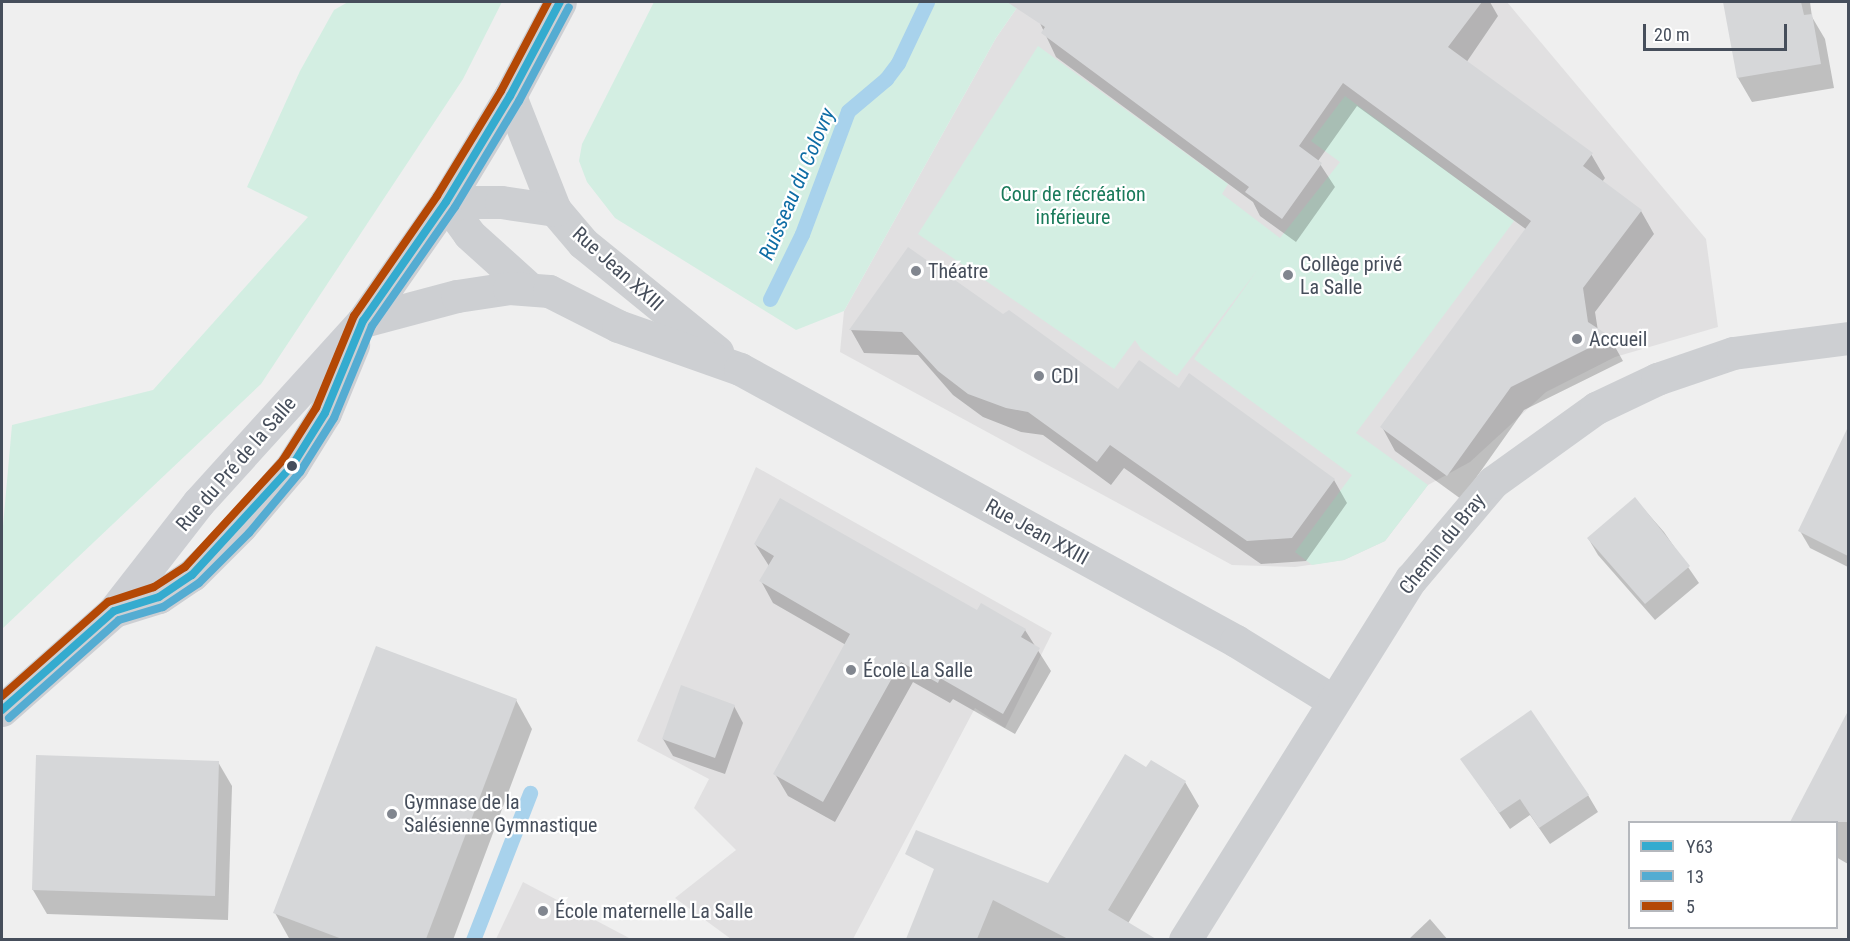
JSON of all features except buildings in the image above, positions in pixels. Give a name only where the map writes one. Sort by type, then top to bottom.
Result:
[{"type":"main road","name":"Rue du Pré de la Salle","points":[[2,710],[114,611],[198,503],[363,321],[447,202],[510,96],[560,2]]},
{"type":"main road","name":"Rue du Pré de la Salle","points":[[114,611],[159,597],[192,575],[263,500],[292,466],[325,413],[363,321]]},
{"type":"street","name":"Rue Jean XXIII","points":[[510,96],[555,210],[591,250],[740,369]]},
{"type":"street","name":"Rue Jean XXIII","points":[[447,202],[501,202],[555,210]]},
{"type":"street","name":"Rue Jean XXIII","points":[[447,202],[469,234],[529,288]]},
{"type":"street","name":"Rue Jean XXIII","points":[[363,321],[457,296],[529,288],[549,291],[618,326],[740,369],[1236,641],[1332,699]]},
{"type":"street","name":"Chemin du Bray","points":[[1185,939],[1332,699],[1411,579],[1493,482],[1596,408],[1657,379],[1733,353],[1848,338]]},
{"type":"shaded area","name":"Collège privé La Salle","points":[[1021,2],[1507,2],[1706,239],[1718,327],[1615,357],[1546,392],[1470,462],[1428,485],[1385,541],[1344,560],[1295,567],[1232,565],[840,352],[844,311],[996,38]]},
{"type":"shaded area","name":"École La Salle","points":[[756,467],[1052,633],[1005,728],[975,708],[853,939],[731,939],[675,898],[736,850],[694,808],[709,779],[637,741]]},
{"type":"shaded area","name":"École maternelle La Salle","points":[[523,882],[631,939],[496,939]]},
{"type":"green space","points":[[348,2],[502,2],[463,79],[261,384],[2,629],[2,537],[12,425],[153,390],[308,217],[247,187],[300,71],[334,10]]},
{"type":"green space","points":[[654,2],[1021,2],[996,38],[844,311],[796,330],[615,218],[587,182],[579,161],[582,144]]},
{"type":"green space","name":"Cour de récréation inférieure","points":[[1038,46],[1228,184],[1222,194],[1280,238],[1340,162],[1311,141],[1345,96],[1514,221],[1356,433],[1428,485],[1385,541],[1344,560],[1312,565],[1295,552],[1352,475],[1194,359],[1258,269],[1177,376],[1141,349],[1135,340],[1114,369],[918,234]]},
{"type":"waterway","name":"Ruisseau du Colovry","points":[[770,299],[802,234],[848,111],[886,79],[898,63],[927,2]]},
{"type":"waterway","points":[[473,940],[530,793]]},
{"type":"transit line","name":"5","points":[[2,696],[108,602],[154,587],[185,567],[283,460],[316,408],[354,316],[437,196],[501,91],[548,2]]},
{"type":"transit line","name":"Y63","points":[[2,710],[114,611],[159,597],[192,575],[292,466],[325,413],[363,321],[446,202],[510,96],[560,2]]},
{"type":"transit line","name":"13","points":[[9,718],[119,620],[163,607],[199,583],[249,533],[300,472],[334,418],[372,326],[455,207],[519,101],[569,7]]},
{"type":"place","name":"Théatre","points":[[916,271]]},
{"type":"place","name":"Collège privé La Salle","points":[[1288,275]]},
{"type":"place","name":"Accueil","points":[[1577,339]]},
{"type":"place","name":"CDI","points":[[1039,376]]},
{"type":"place","name":"École La Salle","points":[[851,670]]},
{"type":"place","name":"Gymnase de la Salésienne Gymnastique","points":[[392,814]]},
{"type":"place","name":"École maternelle La Salle","points":[[543,911]]}]
